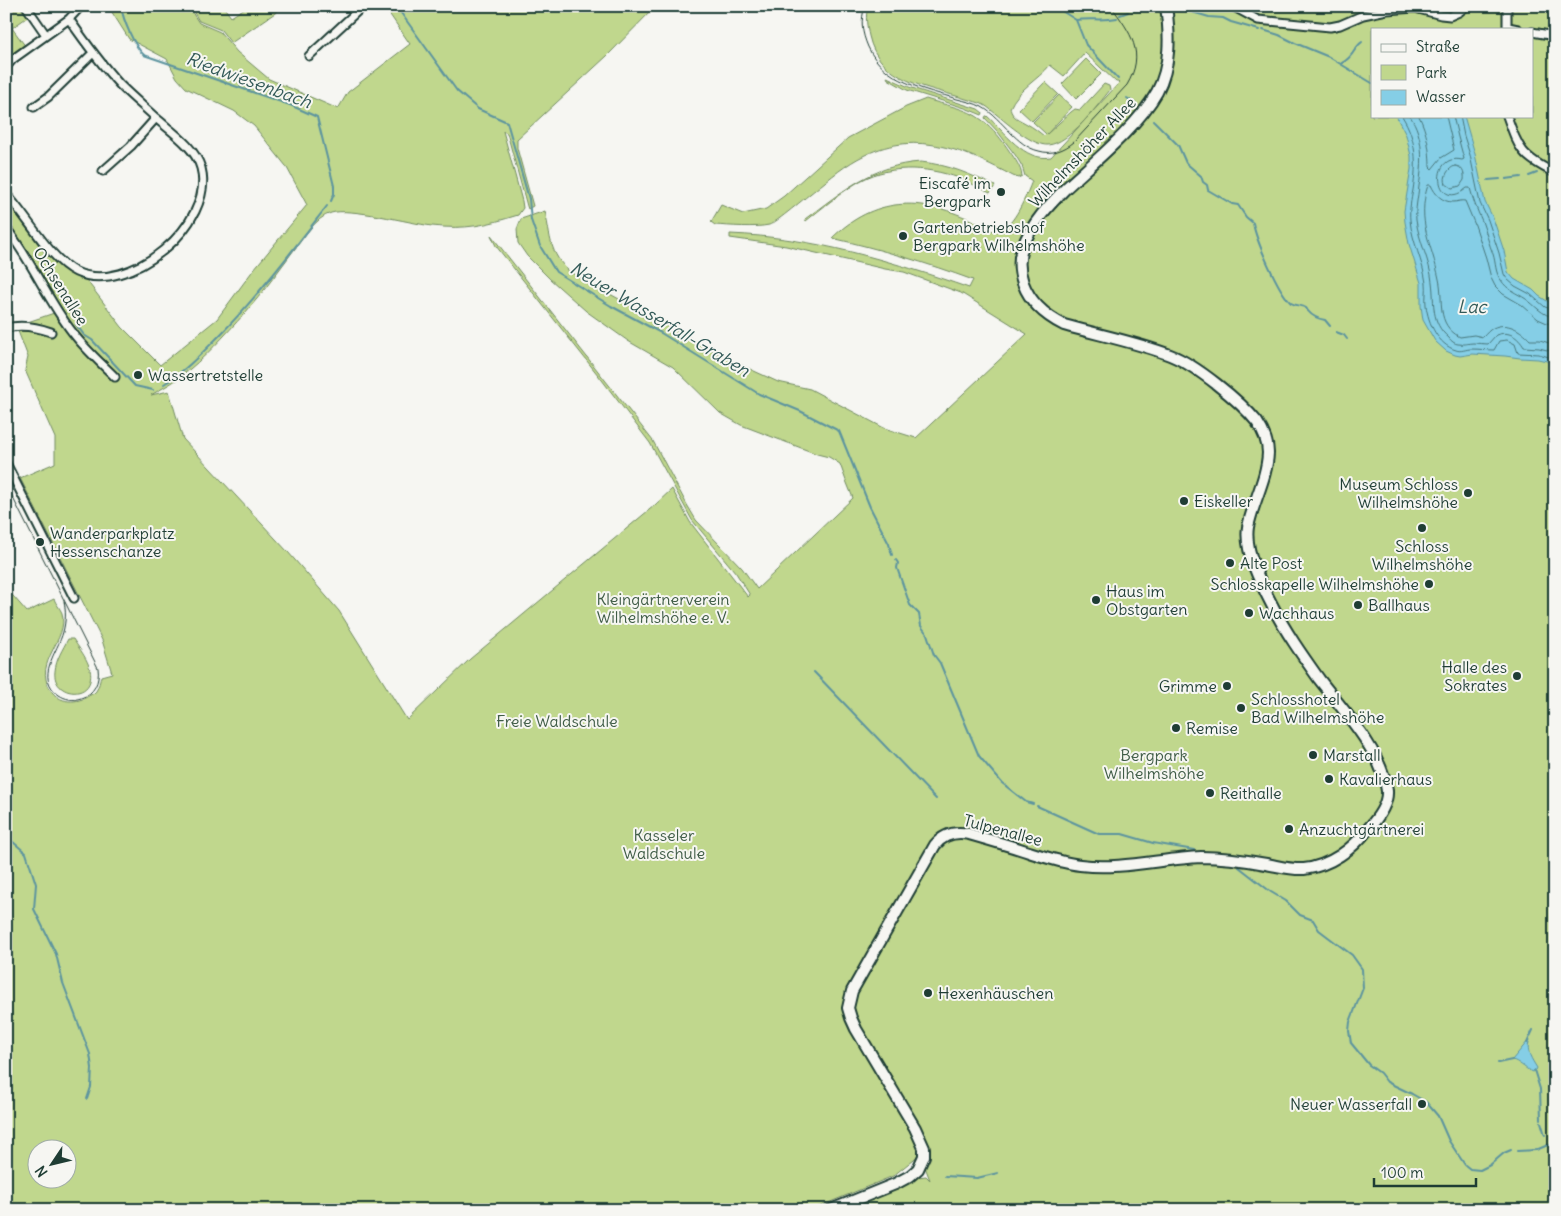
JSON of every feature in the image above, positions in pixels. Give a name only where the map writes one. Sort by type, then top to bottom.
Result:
[{"type":"main road","name":"Wilhelmshöher Allee","points":[[1166,6],[1168,51],[1163,78],[1157,92],[1128,129],[1055,199],[1042,215],[1024,244],[1020,263],[1021,276],[1030,296],[1053,319],[1064,325],[1156,350],[1182,360],[1237,402],[1257,422],[1266,439],[1268,455],[1248,528],[1248,544],[1253,561],[1282,624],[1304,658],[1379,762]]},
{"type":"main road","name":"Tulpenallee","points":[[831,1210],[901,1181],[918,1169],[923,1160],[924,1148],[915,1128],[856,1029],[848,1008],[852,991],[939,839],[950,834],[964,832],[1056,860],[1080,865],[1108,866],[1184,859],[1237,858],[1294,868],[1308,868],[1329,861],[1346,852],[1366,832],[1378,816],[1386,803],[1387,796],[1383,772],[1379,762]]},
{"type":"street","points":[[26,6],[46,35]]},
{"type":"street","points":[[6,67],[13,59],[69,19],[81,6]]},
{"type":"street","points":[[309,56],[363,6]]},
{"type":"street","points":[[1232,6],[1258,20],[1266,22],[1330,27],[1340,26],[1364,16],[1387,10],[1415,8],[1441,16],[1450,16],[1466,6]]},
{"type":"street","points":[[1244,13],[1250,6]]},
{"type":"street","points":[[1507,6],[1508,28]]},
{"type":"street","points":[[6,194],[61,263],[85,276],[100,278],[138,266],[168,246],[194,215],[200,200],[203,184],[200,168],[190,149],[174,132],[121,86],[93,53],[69,19]]},
{"type":"street","points":[[1534,32],[1555,36]]},
{"type":"street","points":[[34,107],[48,97],[93,53]]},
{"type":"street","points":[[103,171],[131,146],[156,118]]},
{"type":"street","points":[[1509,118],[1518,144],[1524,154],[1555,174]]},
{"type":"street","name":"Ochsenallee","points":[[6,228],[21,248],[73,334],[115,377]]},
{"type":"street","points":[[6,328],[27,326],[51,332]]},
{"type":"street","points":[[6,463],[74,598]]},
{"type":"green space","points":[[6,6],[22,6],[29,16],[12,28],[26,47],[6,62]]},
{"type":"green space","name":"Bergpark Wilhelmshöhe","points":[[108,6],[188,6],[199,23],[220,32],[237,52],[269,79],[338,109],[348,92],[410,44],[384,6],[656,6],[607,56],[517,139],[517,148],[533,206],[528,209],[507,133],[503,131],[522,201],[523,208],[518,215],[486,224],[455,227],[432,226],[352,212],[331,213],[320,219],[310,229],[258,298],[214,346],[180,377],[151,395],[169,391],[183,439],[288,552],[339,611],[407,720],[470,659],[672,489],[690,522],[748,597],[750,595],[736,573],[692,520],[650,443],[496,246],[491,235],[653,441],[696,520],[742,568],[757,589],[853,498],[840,464],[829,457],[741,425],[720,413],[673,367],[628,341],[586,311],[527,256],[518,243],[517,229],[521,219],[545,211],[554,251],[570,272],[728,359],[778,382],[810,389],[884,428],[916,438],[1027,334],[961,293],[904,272],[786,246],[730,238],[730,234],[761,236],[821,245],[881,260],[969,288],[973,280],[903,257],[832,238],[848,224],[864,215],[881,208],[898,205],[916,204],[934,207],[974,221],[992,231],[999,231],[1005,228],[1015,217],[1032,181],[1025,176],[1016,156],[985,118],[986,116],[1024,150],[1032,155],[1051,157],[1119,83],[1085,53],[1064,76],[1050,65],[1018,95],[1010,108],[1016,118],[1044,136],[1046,134],[1033,122],[1059,95],[1072,107],[1047,134],[1075,109],[1080,110],[1104,84],[1109,86],[1110,90],[1082,123],[1065,138],[1048,145],[1035,142],[1021,134],[982,104],[922,86],[894,73],[883,64],[869,36],[867,25],[868,6],[1554,6],[1555,1210],[849,1210],[905,1185],[918,1177],[926,1176],[930,1180],[919,1151],[919,1155],[893,1176],[811,1210],[6,1210],[6,588],[27,612],[54,599],[62,613],[63,623],[61,632],[48,660],[46,670],[46,679],[50,689],[58,698],[74,701],[85,698],[96,691],[101,676],[112,673],[102,640],[20,478],[55,463],[55,438],[25,370],[28,357],[16,326],[60,311],[6,225],[6,197],[60,265],[84,277],[122,327],[160,365],[217,319],[254,269],[307,205],[286,166],[254,126],[234,111],[186,88],[177,78],[167,59],[129,39]]},
{"type":"green space","points":[[190,6],[223,6],[231,17],[248,6],[274,6],[278,11],[231,43],[221,30],[199,21]]},
{"type":"green space","points":[[1086,59],[1101,74],[1076,99],[1062,84]]},
{"type":"green space","points":[[887,77],[909,87],[978,109],[983,113],[982,115],[907,90]]},
{"type":"green space","points":[[1045,82],[1058,94],[1032,121],[1019,109]]},
{"type":"green space","points":[[926,99],[962,110],[986,123],[1014,157],[1022,176],[1018,178],[977,159],[941,146],[904,144],[885,147],[851,163],[832,176],[785,215],[769,225],[715,225],[711,222],[721,205],[743,214],[766,209],[784,196],[848,138],[906,107]]},
{"type":"green space","points":[[921,162],[950,168],[995,186],[990,193],[946,174],[920,169],[893,170],[880,173],[855,184],[806,221],[805,219],[845,189],[859,181],[888,168]]},
{"type":"green space","points":[[68,639],[73,639],[86,658],[90,670],[90,681],[82,691],[70,692],[63,689],[55,679],[57,662]]},
{"type":"water","name":"Lac","points":[[1397,118],[1465,118],[1475,154],[1485,202],[1493,218],[1504,251],[1508,272],[1514,279],[1555,306],[1555,363],[1538,359],[1505,356],[1473,354],[1460,356],[1446,351],[1435,341],[1423,320],[1421,283],[1409,244],[1405,222],[1404,211],[1411,169],[1411,156],[1406,135]]},
{"type":"water","points":[[1528,1041],[1531,1059],[1537,1068],[1532,1072],[1512,1060]]},
{"type":"waterway","name":"Riedwiesenbach","points":[[121,6],[136,46],[144,55],[290,105],[317,117],[334,186],[334,194],[331,201]]},
{"type":"waterway","name":"Neuer Wasserfall-Graben","points":[[396,6],[457,91],[478,109],[507,122],[529,199],[531,220],[540,246],[556,272],[611,306],[661,333],[759,394],[800,411],[839,431],[870,507],[889,544],[892,555]]},
{"type":"waterway","points":[[1054,6],[1076,20],[1117,18]]},
{"type":"waterway","points":[[1133,10],[1149,6]]},
{"type":"waterway","points":[[1120,15],[1128,12]]},
{"type":"waterway","points":[[1192,12],[1209,17],[1223,18],[1259,30]]},
{"type":"waterway","points":[[1076,20],[1086,45],[1118,79]]},
{"type":"waterway","points":[[1263,30],[1329,57],[1371,82]]},
{"type":"waterway","points":[[1342,63],[1349,58],[1362,42]]},
{"type":"waterway","points":[[1127,98],[1136,104]]},
{"type":"waterway","points":[[1154,121],[1178,145],[1186,163],[1201,176],[1208,190],[1232,204],[1238,205],[1246,217],[1253,223],[1268,265],[1280,288],[1291,303],[1306,308],[1314,316],[1325,320],[1330,326]]},
{"type":"waterway","points":[[1529,176],[1537,173]]},
{"type":"waterway","points":[[1506,179],[1521,177]]},
{"type":"waterway","points":[[1488,180],[1500,179]]},
{"type":"waterway","name":"Riedwiesenbach","points":[[164,384],[193,362],[233,321],[327,206]]},
{"type":"waterway","name":"Riedwiesenbach","points":[[76,324],[84,335],[92,340],[135,386],[153,390]]},
{"type":"waterway","points":[[1336,332],[1344,335],[1347,339]]},
{"type":"waterway","name":"Neuer Wasserfall-Graben","points":[[896,560],[910,605],[919,614],[921,626],[927,634],[934,655],[940,663],[979,756],[1002,783],[1026,802],[1033,804]]},
{"type":"waterway","points":[[814,672],[936,799]]},
{"type":"waterway","name":"Neuer Wasserfall-Graben","points":[[1037,806],[1099,834],[1122,834],[1153,843],[1194,850]]},
{"type":"waterway","points":[[6,836],[26,853],[36,884],[34,909],[56,954],[63,983],[90,1054],[92,1068],[91,1087],[87,1099]]},
{"type":"waterway","points":[[1239,867],[1286,901],[1300,915],[1313,920],[1319,930],[1352,955],[1362,969],[1363,988],[1350,1022],[1351,1043],[1369,1065],[1380,1073],[1387,1082],[1426,1102],[1438,1116],[1449,1141],[1465,1165],[1470,1169],[1480,1170],[1511,1150]]},
{"type":"waterway","points":[[1527,1043],[1533,1030]]},
{"type":"waterway","points":[[1498,1063],[1512,1060]]},
{"type":"waterway","points":[[1534,1070],[1540,1089],[1541,1119]]},
{"type":"waterway","points":[[1541,1122],[1545,1135]]},
{"type":"waterway","points":[[1517,1151],[1536,1150],[1548,1145],[1555,1145]]},
{"type":"waterway","points":[[945,1176],[977,1178],[998,1173]]},
{"type":"tram line","points":[[865,6],[862,27],[868,47],[875,59],[894,76],[919,87],[979,106],[997,118],[1023,144],[1039,151],[1049,152],[1062,149],[1074,142],[1127,85],[1133,74],[1136,53],[1134,44],[1125,25],[1111,6]]},
{"type":"tram line","points":[[6,484],[98,668],[97,683],[93,690],[86,696],[75,699],[59,695],[52,688],[48,680],[50,664],[64,628],[64,601]]},
{"type":"place","name":"Eiscafé im Bergpark","points":[[1001,192]]},
{"type":"place","name":"Gartenbetriebshof Bergpark Wilhelmshöhe","points":[[903,236]]},
{"type":"place","name":"Wassertretstelle","points":[[138,375]]},
{"type":"place","name":"Museum Schloss Wilhelmshöhe","points":[[1468,493]]},
{"type":"place","name":"Eiskeller","points":[[1184,501]]},
{"type":"place","name":"Schloss Wilhelmshöhe","points":[[1422,528]]},
{"type":"place","name":"Wanderparkplatz Hessenschanze","points":[[40,542]]},
{"type":"place","name":"Alte Post","points":[[1230,563]]},
{"type":"place","name":"Schlosskapelle Wilhelmshöhe","points":[[1429,584]]},
{"type":"place","name":"Haus im Obstgarten","points":[[1096,600]]},
{"type":"place","name":"Ballhaus","points":[[1358,605]]},
{"type":"place","name":"Wachhaus","points":[[1249,613]]},
{"type":"place","name":"Halle des Sokrates","points":[[1517,676]]},
{"type":"place","name":"Grimme","points":[[1227,686]]},
{"type":"place","name":"Schlosshotel Bad Wilhelmshöhe","points":[[1241,708]]},
{"type":"place","name":"Remise","points":[[1176,728]]},
{"type":"place","name":"Marstall","points":[[1313,755]]},
{"type":"place","name":"Kavalierhaus","points":[[1329,779]]},
{"type":"place","name":"Reithalle","points":[[1210,793]]},
{"type":"place","name":"Anzuchtgärtnerei","points":[[1289,829]]},
{"type":"place","name":"Hexenhäuschen","points":[[928,993]]},
{"type":"place","name":"Neuer Wasserfall","points":[[1422,1104]]},
{"type":"park label","name":"Kleingärtnerverein Wilhelmshöhe e. V.","points":[[663,608]]},
{"type":"park label","name":"Freie Waldschule","points":[[557,721]]},
{"type":"park label","name":"Kasseler Waldschule","points":[[664,844]]}]
